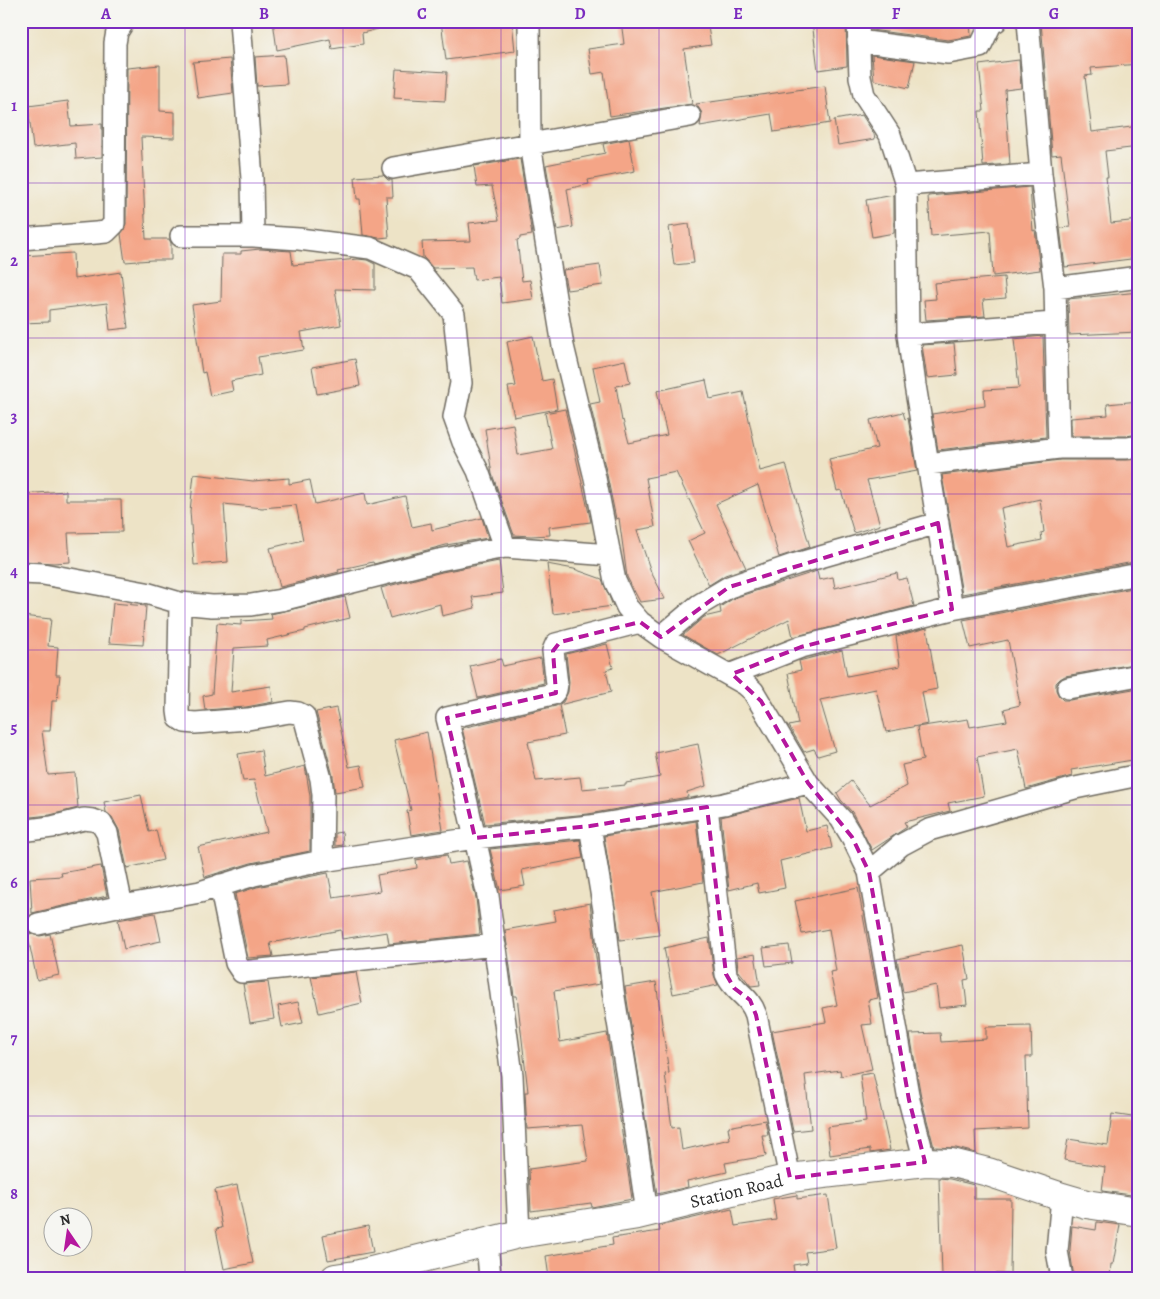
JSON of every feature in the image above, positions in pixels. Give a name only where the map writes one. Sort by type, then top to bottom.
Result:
[{"type":"main road","name":"Station Road","points":[[336,1278],[355,1275],[519,1234],[647,1213],[790,1178],[925,1162],[952,1163],[988,1172],[1086,1204],[1139,1212]]},
{"type":"street","points":[[21,239],[106,232],[114,224],[115,43],[117,32],[124,21]]},
{"type":"street","points":[[240,21],[252,179],[253,236]]},
{"type":"street","points":[[529,21],[530,144],[563,346],[595,478],[615,581],[628,608],[640,622],[660,637],[745,684],[753,691],[808,783],[841,819],[852,837],[868,872],[909,1100],[925,1162]]},
{"type":"street","points":[[952,609],[908,334],[906,185],[890,135],[864,95],[860,77],[858,31],[948,53],[980,47],[992,22],[996,21]]},
{"type":"street","points":[[1028,21],[1054,288],[1059,448]]},
{"type":"street","points":[[393,168],[690,116]]},
{"type":"street","points":[[906,185],[1042,174]]},
{"type":"street","points":[[181,236],[253,236],[299,239],[370,248],[418,269],[454,314],[461,383],[454,417],[463,442],[478,471],[505,546]]},
{"type":"street","points":[[1054,288],[1139,277]]},
{"type":"street","points":[[908,334],[1054,323]]},
{"type":"street","points":[[928,464],[1059,448],[1127,448],[1139,446]]},
{"type":"street","points":[[660,637],[699,605],[729,587],[796,564],[938,523]]},
{"type":"street","points":[[21,573],[43,574],[146,593],[180,603],[212,606],[251,605],[281,600],[439,560],[505,546],[610,555]]},
{"type":"street","points":[[729,675],[801,647],[952,609],[1139,574]]},
{"type":"street","points":[[180,603],[178,711],[180,718],[185,722],[195,723],[248,719],[290,712],[304,716],[321,779],[323,794],[322,861]]},
{"type":"street","points":[[519,1234],[512,1075],[488,896],[447,718],[553,694],[557,684],[552,651],[556,644],[640,622]]},
{"type":"street","points":[[1068,688],[1139,675]]},
{"type":"street","points":[[868,872],[901,845],[929,830],[1075,788],[1139,775]]},
{"type":"street","points":[[38,924],[200,892],[254,875],[322,861],[475,838],[590,826],[707,807],[808,783]]},
{"type":"street","points":[[707,807],[726,974],[734,988],[750,1000],[756,1014],[790,1178]]},
{"type":"street","points":[[21,831],[52,827],[84,819],[102,824],[107,833],[122,906]]},
{"type":"street","points":[[590,826],[604,910],[613,991],[647,1213]]},
{"type":"street","points":[[220,885],[236,963],[242,972],[494,945]]},
{"type":"street","points":[[1062,1197],[1057,1252],[1062,1278]]},
{"type":"street","points":[[487,1242],[490,1278]]},
{"type":"highlighted area","points":[[938,523],[952,609],[801,647],[732,674],[761,701],[808,783],[852,837],[869,872],[909,1100],[925,1162],[790,1178],[756,1015],[750,1000],[734,988],[726,974],[707,807],[590,826],[475,838],[447,718],[556,693],[553,651],[560,642],[640,622],[661,637],[729,587]]},
{"type":"building","points":[[273,21],[377,21],[378,29],[362,33],[363,44],[332,49],[330,39],[277,50]]},
{"type":"building","points":[[441,21],[512,21],[515,51],[446,60]]},
{"type":"building","points":[[621,21],[646,21],[647,28],[688,21],[707,21],[711,45],[684,49],[692,104],[610,116],[604,72],[592,74],[588,49],[624,44]]},
{"type":"building","points":[[812,21],[846,21],[847,66],[818,70]]},
{"type":"building","points":[[871,21],[907,21],[907,24],[970,21],[971,36],[948,40],[871,30]]},
{"type":"building","points":[[1139,21],[1139,64],[1091,68],[1092,75],[1085,76],[1092,132],[1139,126],[1139,147],[1105,151],[1111,223],[1139,220],[1139,258],[1065,267],[1060,228],[1070,227],[1061,154],[1052,155],[1041,22]]},
{"type":"building","points":[[284,55],[287,84],[257,86],[255,57]]},
{"type":"building","points":[[872,55],[915,61],[909,88],[874,80]]},
{"type":"building","points":[[230,59],[233,93],[198,98],[193,62]]},
{"type":"building","points":[[1019,60],[1021,88],[1005,90],[1010,164],[983,166],[979,111],[984,111],[979,65]]},
{"type":"building","points":[[160,65],[160,111],[175,112],[175,138],[141,137],[146,239],[169,239],[171,243],[171,260],[125,262],[121,234],[126,224],[127,68]]},
{"type":"building","points":[[396,69],[447,72],[445,101],[394,98]]},
{"type":"building","points":[[825,86],[830,123],[774,132],[771,114],[700,126],[702,113],[696,104]]},
{"type":"building","points":[[68,101],[71,126],[102,124],[102,157],[76,159],[75,143],[33,148],[28,106]]},
{"type":"building","points":[[862,115],[874,134],[875,139],[838,145],[834,120]]},
{"type":"building","points":[[629,139],[635,171],[588,180],[589,184],[567,189],[573,227],[557,230],[546,165],[605,153],[603,144]]},
{"type":"building","points":[[520,159],[532,235],[520,237],[517,240],[522,281],[530,280],[533,299],[502,303],[499,277],[474,280],[472,267],[433,268],[423,257],[422,242],[471,241],[469,223],[499,220],[492,186],[477,187],[474,166]]},
{"type":"building","points":[[383,175],[388,180],[392,180],[393,197],[386,197],[389,237],[379,238],[363,235],[360,199],[357,199],[355,177]]},
{"type":"building","points":[[1030,187],[1033,231],[1035,230],[1040,270],[993,276],[990,231],[931,236],[928,196]]},
{"type":"building","points":[[894,195],[894,233],[872,237],[866,200]]},
{"type":"building","points":[[689,224],[694,263],[674,265],[669,227]]},
{"type":"building","points":[[260,249],[291,251],[293,265],[358,259],[367,260],[375,264],[375,290],[335,289],[341,325],[301,332],[304,350],[258,357],[261,375],[231,381],[233,391],[210,396],[205,372],[202,373],[192,305],[221,301],[222,254],[241,254],[241,251]]},
{"type":"building","points":[[73,253],[74,279],[121,272],[128,328],[110,330],[107,303],[49,310],[49,322],[21,323],[21,256]]},
{"type":"building","points":[[600,265],[603,285],[567,290],[563,270]]},
{"type":"building","points":[[1004,277],[1006,298],[983,300],[985,316],[926,320],[924,300],[936,299],[934,283]]},
{"type":"building","points":[[1139,292],[1139,332],[1069,335],[1068,299]]},
{"type":"building","points":[[533,336],[542,381],[552,379],[557,409],[514,417],[508,387],[516,386],[507,342]]},
{"type":"building","points":[[1043,336],[1046,437],[938,450],[932,414],[985,406],[984,390],[1019,388],[1014,339]]},
{"type":"building","points":[[954,343],[957,375],[927,378],[922,345]]},
{"type":"building","points":[[355,359],[360,386],[317,394],[312,367]]},
{"type":"building","points":[[625,360],[630,383],[616,386],[622,421],[629,443],[667,435],[657,391],[706,380],[710,399],[743,392],[760,471],[786,464],[810,547],[779,557],[758,485],[716,504],[746,568],[725,575],[709,585],[688,541],[705,533],[676,472],[646,478],[655,527],[637,530],[651,572],[665,599],[640,602],[627,577],[619,518],[616,519],[590,404],[600,402],[593,367]]},
{"type":"building","points":[[1139,401],[1139,434],[1126,436],[1071,436],[1071,418],[1108,415],[1107,404]]},
{"type":"building","points":[[565,409],[591,522],[549,527],[550,535],[514,535],[492,474],[485,429],[513,424],[518,455],[552,449],[545,413]]},
{"type":"building","points":[[903,412],[905,419],[908,418],[917,471],[867,480],[880,525],[854,533],[841,490],[837,491],[829,459],[877,448],[870,420]]},
{"type":"building","points":[[1139,459],[1139,560],[962,594],[942,475],[1060,460]],"holes":[[[1040,499],[1044,532],[1041,533],[1042,540],[1008,547],[1001,508]]]},
{"type":"building","points":[[194,474],[253,481],[289,478],[289,484],[310,480],[315,504],[365,493],[367,505],[405,496],[412,527],[431,523],[432,530],[482,518],[488,538],[446,545],[374,564],[373,562],[338,570],[339,572],[280,587],[270,548],[303,540],[296,505],[262,508],[224,504],[228,562],[194,565],[190,511]]},
{"type":"building","points":[[66,491],[66,500],[121,500],[122,532],[68,533],[70,562],[24,561],[21,494]]},
{"type":"building","points":[[499,561],[503,593],[472,597],[475,608],[442,616],[440,604],[390,618],[381,588],[442,572]]},
{"type":"building","points":[[547,564],[574,569],[602,579],[613,606],[553,614]]},
{"type":"building","points":[[817,571],[819,580],[833,577],[835,588],[897,573],[898,580],[907,578],[914,606],[793,637],[789,619],[718,655],[683,635],[704,617],[721,613],[720,607],[734,598]]},
{"type":"building","points":[[1138,587],[1139,663],[1065,676],[1056,683],[1056,690],[1063,700],[1070,700],[1139,688],[1139,759],[1071,770],[1072,776],[1026,789],[1018,749],[977,757],[984,796],[948,803],[950,811],[904,822],[907,827],[872,850],[852,812],[837,793],[851,781],[870,805],[907,786],[902,765],[923,760],[917,727],[968,719],[970,727],[1007,721],[1004,709],[1020,705],[1008,640],[970,648],[963,620]]},
{"type":"building","points":[[345,597],[350,618],[267,640],[268,646],[234,648],[231,692],[271,686],[273,702],[246,707],[205,710],[203,696],[212,694],[217,623],[241,625],[241,621],[272,619],[271,614]]},
{"type":"building","points":[[113,603],[146,606],[143,645],[109,643]]},
{"type":"building","points":[[21,616],[51,619],[48,646],[58,647],[56,675],[60,675],[57,701],[52,701],[50,731],[42,731],[48,775],[75,773],[78,808],[50,815],[21,818]]},
{"type":"building","points":[[927,628],[937,689],[922,692],[928,724],[886,732],[876,689],[820,700],[835,751],[818,756],[814,749],[804,752],[789,726],[798,724],[788,673],[801,670],[799,661],[842,650],[847,676],[900,666],[896,636]]},
{"type":"building","points":[[607,644],[613,668],[606,670],[611,692],[559,705],[565,735],[528,742],[536,781],[580,777],[582,789],[626,785],[626,783],[660,777],[655,753],[698,744],[706,786],[687,792],[688,797],[588,814],[485,824],[462,728],[556,706],[563,702],[568,692],[569,682],[566,654]]},
{"type":"building","points":[[541,658],[544,683],[478,698],[470,666],[501,659],[503,666]]},
{"type":"building","points":[[336,708],[349,767],[361,765],[365,787],[335,792],[333,776],[316,712]]},
{"type":"building","points":[[427,732],[443,830],[411,835],[407,811],[411,810],[394,740]]},
{"type":"building","points":[[261,750],[265,776],[305,766],[310,796],[310,851],[251,863],[205,877],[198,847],[267,832],[254,780],[243,781],[238,754]]},
{"type":"building","points":[[141,795],[149,832],[156,830],[163,860],[127,868],[119,830],[112,817],[106,812],[104,802]]},
{"type":"building","points":[[799,798],[806,831],[827,826],[832,848],[780,861],[785,888],[759,893],[757,883],[729,890],[721,817]]},
{"type":"building","points":[[696,821],[703,882],[652,892],[659,935],[620,940],[604,836]]},
{"type":"building","points":[[342,832],[343,845],[335,846],[335,833]]},
{"type":"building","points":[[580,840],[583,858],[522,870],[525,886],[500,890],[490,849]]},
{"type":"building","points":[[447,855],[449,864],[467,861],[476,898],[480,934],[389,944],[387,932],[342,939],[341,930],[270,943],[273,956],[248,958],[235,894],[257,887],[328,873],[333,898],[380,891],[377,875],[417,868],[416,860]]},
{"type":"building","points":[[101,866],[107,896],[32,913],[30,878],[62,876],[61,873]]},
{"type":"building","points":[[858,888],[878,998],[868,1000],[872,1024],[862,1025],[872,1069],[841,1076],[840,1070],[805,1075],[811,1129],[793,1131],[772,1031],[826,1022],[823,1008],[837,1005],[830,972],[836,971],[829,929],[802,934],[795,901]]},
{"type":"building","points":[[590,903],[600,984],[554,991],[560,1042],[607,1033],[632,1199],[592,1207],[591,1203],[531,1211],[529,1169],[588,1161],[582,1125],[527,1129],[525,1092],[528,1092],[517,996],[514,996],[505,930],[556,921],[554,910]]},
{"type":"building","points":[[155,913],[161,941],[124,949],[118,920]]},
{"type":"building","points":[[27,933],[40,936],[50,934],[59,975],[37,980]]},
{"type":"building","points":[[709,938],[714,975],[718,985],[673,994],[664,948]]},
{"type":"building","points":[[789,945],[792,963],[766,966],[763,948]]},
{"type":"building","points":[[963,945],[969,979],[964,980],[967,1005],[939,1008],[936,985],[903,992],[897,959]]},
{"type":"building","points":[[755,954],[760,985],[751,986],[738,970],[737,957]]},
{"type":"building","points":[[356,972],[362,1003],[319,1013],[311,977]]},
{"type":"building","points":[[268,982],[274,1019],[250,1023],[243,984]]},
{"type":"building","points":[[656,982],[669,1073],[665,1074],[672,1128],[679,1127],[682,1150],[730,1139],[728,1127],[765,1120],[768,1135],[762,1135],[766,1156],[725,1163],[727,1172],[687,1181],[688,1187],[657,1194],[625,987]]},
{"type":"building","points":[[298,1002],[303,1023],[282,1027],[278,1006]]},
{"type":"building","points":[[1031,1026],[1032,1057],[1026,1057],[1028,1128],[975,1131],[976,1153],[956,1148],[934,1147],[921,1097],[910,1034],[940,1033],[941,1042],[986,1039],[986,1027]]},
{"type":"building","points":[[873,1073],[890,1150],[870,1153],[870,1149],[830,1155],[827,1127],[866,1122],[860,1075]]},
{"type":"building","points":[[1112,1114],[1139,1118],[1139,1196],[1102,1191],[1105,1167],[1064,1160],[1068,1139],[1108,1145]]},
{"type":"building","points":[[939,1178],[974,1185],[974,1199],[1011,1199],[1010,1274],[976,1273],[976,1275],[942,1276]]},
{"type":"building","points":[[237,1185],[253,1263],[224,1269],[216,1229],[222,1228],[215,1190]]},
{"type":"building","points":[[797,1195],[797,1199],[828,1195],[836,1248],[805,1252],[807,1263],[793,1265],[795,1278],[549,1278],[546,1256],[613,1245],[612,1238],[660,1231],[659,1226],[732,1209],[735,1226],[776,1220],[773,1199]]},
{"type":"building","points":[[1097,1222],[1120,1225],[1113,1264],[1111,1264],[1110,1278],[1074,1278],[1070,1250],[1072,1226],[1096,1230]]},
{"type":"building","points":[[368,1226],[373,1252],[328,1260],[323,1235]]}]
